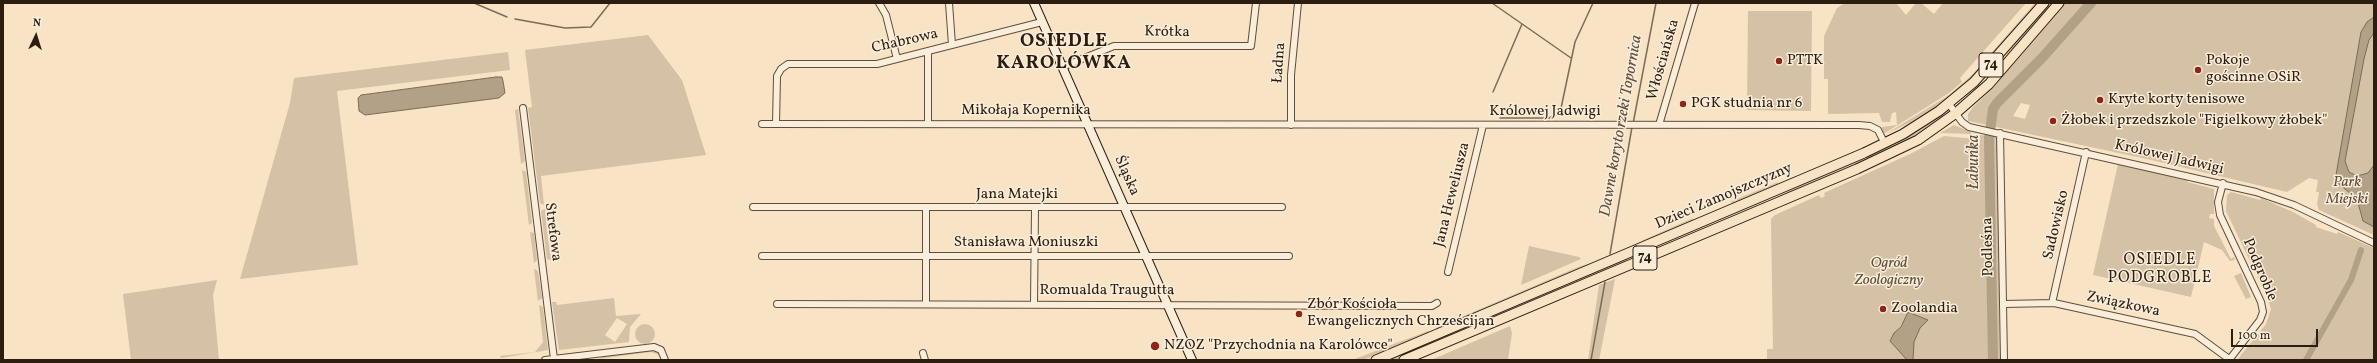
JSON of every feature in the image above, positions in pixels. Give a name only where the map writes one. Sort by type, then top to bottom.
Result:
[{"type":"main road","name":"Dzieci Zamojszczyzny","points":[[1376,360],[1885,144],[1920,124],[1949,104],[1989,67],[2044,3]]},
{"type":"main road","name":"Dzieci Zamojszczyzny","points":[[1404,360],[1880,158],[1918,140],[1956,113],[1999,73],[2059,3]]},
{"type":"street","points":[[879,3],[886,15],[897,59]]},
{"type":"street","points":[[949,3],[952,45]]},
{"type":"street","name":"Śląska","points":[[1034,3],[1192,360]]},
{"type":"street","name":"Krótka","points":[[1062,67],[1114,46],[1251,46],[1256,3]]},
{"type":"street","name":"Ładna","points":[[1291,125],[1291,75],[1298,3]]},
{"type":"street","name":"Włościańska","points":[[1660,125],[1695,3]]},
{"type":"street","name":"Chabrowa","points":[[776,124],[777,76],[785,66],[877,64],[1042,22]]},
{"type":"street","points":[[928,51],[928,124]]},
{"type":"street","name":"Królowej Jadwigi","points":[[1949,104],[1966,126],[2223,183],[2288,202],[2374,243]]},
{"type":"street","name":"Strefowa","points":[[523,108],[554,359]]},
{"type":"street","name":"Mikołaja Kopernika","points":[[762,124],[1291,125]]},
{"type":"street","name":"Królowej Jadwigi","points":[[1291,125],[1865,125],[1878,130],[1885,144]]},
{"type":"street","name":"Jana Heweliusza","points":[[1448,272],[1484,125]]},
{"type":"street","name":"Podleśna","points":[[1998,133],[2004,360]]},
{"type":"street","name":"Sadowisko","points":[[2052,303],[2086,152]]},
{"type":"street","name":"Podgroble","points":[[2223,183],[2218,202],[2220,215],[2259,298],[2263,312],[2260,320],[2229,360]]},
{"type":"street","name":"Jana Matejki","points":[[753,207],[1282,207]]},
{"type":"street","points":[[926,208],[926,304]]},
{"type":"street","points":[[1034,304],[1035,208]]},
{"type":"street","name":"Stanisława Moniuszki","points":[[762,256],[1289,256]]},
{"type":"street","name":"Romualda Traugutta","points":[[777,304],[1432,306],[1437,303]]},
{"type":"street","name":"Związkowa","points":[[2003,304],[2052,303],[2195,334],[2229,360]]},
{"type":"street","points":[[545,360],[654,347],[661,350],[665,360]]},
{"type":"street","points":[[923,353],[925,360]]},
{"type":"green space","points":[[1845,3],[1896,3],[1906,15],[1916,3],[1921,3],[1934,14],[1943,3],[2026,3],[1960,78],[1962,82],[1949,93],[1885,133],[1882,132],[1882,127],[1897,125],[1896,112],[1892,113],[1890,122],[1882,122],[1879,113],[1828,114],[1828,79],[1824,79],[1824,36],[1837,8]]},
{"type":"green space","points":[[2035,3],[2039,3],[1984,68],[1957,93],[1911,122],[1886,134],[1949,95],[1973,74]]},
{"type":"green space","points":[[2048,3],[2051,3],[2025,39],[1994,74],[1959,104],[1991,74]]},
{"type":"green space","name":"Park Miejski","points":[[2064,3],[2374,3],[2374,235],[2319,210],[2317,204],[2319,192],[2316,192],[2318,180],[2309,178],[2287,192],[2147,159],[1968,121],[1968,114],[1973,107],[1992,89]],"holes":[[[2021,103],[2030,105],[2025,119],[2013,116]]]},
{"type":"green space","name":"PTTK","points":[[1748,11],[1812,11],[1811,111],[1747,110]]},
{"type":"green space","points":[[648,35],[682,80],[706,155],[541,176],[544,205],[540,203],[528,108],[532,107],[525,50]]},
{"type":"green space","points":[[508,52],[510,70],[337,91],[358,265],[240,279],[290,103],[294,78]]},
{"type":"green space","points":[[518,109],[525,161],[521,164],[515,110]]},
{"type":"green space","points":[[1947,110],[1950,110],[1950,113],[1909,141],[1871,159],[1869,155]]},
{"type":"green space","points":[[1954,125],[1971,132],[1971,134],[1940,133]]},
{"type":"green space","name":"Ogród Zoologiczny","points":[[1980,135],[1997,137],[2000,360],[1767,360],[1767,349],[1773,349],[1771,219],[1775,215],[1819,195],[1821,198],[1825,196],[1824,193],[1910,154],[1944,136],[1976,139],[1975,145],[1980,144]]},
{"type":"green space","points":[[1864,157],[1865,161],[1772,201],[1771,200],[1806,182]]},
{"type":"green space","points":[[2118,164],[2188,180],[2187,182],[2214,189],[2214,214],[2210,214],[2209,218],[2214,219],[2214,226],[2231,259],[2234,257],[2235,260],[2230,261],[2222,250],[2204,242],[2191,297],[2093,275]]},
{"type":"green space","points":[[522,170],[526,172],[532,223],[529,225]]},
{"type":"green space","points":[[1778,182],[1778,185],[1736,204],[1730,202]]},
{"type":"green space","points":[[2231,192],[2260,200],[2261,198],[2293,212],[2316,225],[2316,227],[2337,234],[2338,232],[2374,248],[2374,360],[2237,360],[2266,324],[2271,309],[2268,299],[2226,211],[2227,195]]},
{"type":"green space","points":[[545,209],[551,260],[547,259],[541,211]]},
{"type":"green space","points":[[1693,218],[1692,222],[1658,237],[1639,242]]},
{"type":"green space","points":[[530,232],[534,233],[537,260],[534,263]]},
{"type":"green space","points":[[1529,246],[1579,257],[1581,259],[1521,285]]},
{"type":"green space","points":[[1598,261],[1437,330],[1436,328],[1578,267]]},
{"type":"green space","points":[[1630,261],[1517,309],[1519,306],[1616,262]]},
{"type":"green space","points":[[534,269],[538,271],[542,298],[538,301]]},
{"type":"green space","points":[[2241,273],[2251,297],[2246,299],[2234,276]]},
{"type":"green space","points":[[1615,279],[1599,360],[1588,360],[1599,285]]},
{"type":"green space","points":[[217,280],[213,295],[219,360],[131,360],[123,294]]},
{"type":"green space","points":[[614,298],[616,316],[641,314],[630,327],[629,342],[559,350],[552,302],[556,302],[557,305]],"holes":[[[617,318],[627,324],[615,342],[605,335]]]},
{"type":"green space","points":[[539,305],[543,307],[548,350],[501,358],[500,356],[535,352],[543,342]]},
{"type":"green space","points":[[645,324],[652,327],[655,334],[652,341],[645,344],[638,341],[635,334],[638,327]]},
{"type":"green space","points":[[1510,326],[1512,333],[1508,360],[1431,360]]},
{"type":"green space","points":[[1428,331],[1431,333],[1390,350],[1363,360],[1352,360]]},
{"type":"green space","points":[[1433,340],[1435,344],[1397,360],[1385,360]]},
{"type":"green space","points":[[650,350],[661,356],[651,352],[598,359],[606,355]]},
{"type":"shaded area","points":[[2374,17],[2374,33],[2369,40],[2364,59],[2345,161],[2349,172],[2357,176],[2368,173],[2374,165],[2374,227],[2363,221],[2357,199],[2339,184],[2336,175],[2361,32],[2367,22]]},
{"type":"shaded area","points":[[502,77],[505,93],[499,98],[365,115],[359,111],[358,98],[361,95]]},
{"type":"shaded area","points":[[1908,312],[1928,320],[1920,328],[1914,342],[1913,360],[1907,360],[1890,341],[1894,333],[1901,327]]},
{"type":"waterway","points":[[474,3],[507,17]]},
{"type":"waterway","points":[[515,19],[565,28],[591,27],[610,3]]},
{"type":"waterway","points":[[1492,3],[1571,58]]},
{"type":"waterway","points":[[1500,118],[1549,118],[1560,113],[1575,42],[1593,3]]},
{"type":"waterway","name":"Dawne koryto rzeki Topornica","points":[[1633,124],[1656,3]]},
{"type":"waterway","name":"Łabuńka","points":[[1993,360],[1989,138],[1993,109],[1997,103],[2042,58],[2091,3]]},
{"type":"waterway","points":[[1493,92],[1522,24]]},
{"type":"waterway","name":"Dawne koryto rzeki Topornica","points":[[1610,254],[1632,127]]},
{"type":"waterway","points":[[2306,360],[2351,280],[2361,250]]},
{"type":"waterway","name":"Dawne koryto rzeki Topornica","points":[[1591,360],[1605,282]]},
{"type":"place","name":"PTTK","points":[[1779,61]]},
{"type":"place","name":"Pokoje gościnne OSiR","points":[[2198,70]]},
{"type":"place","name":"Kryte korty tenisowe","points":[[2100,100]]},
{"type":"place","name":"PGK studnia nr 6","points":[[1683,104]]},
{"type":"place","name":"Żłobek i przedszkole \"Figielkowy żłobek\"","points":[[2053,121]]},
{"type":"place","name":"Zoolandia","points":[[1883,309]]},
{"type":"place","name":"Zbór Kościoła Ewangelicznych Chrześcijan","points":[[1299,314]]},
{"type":"place","name":"NZOZ \"Przychodnia na Karolówce\"","points":[[1155,346]]},
{"type":"district","name":"OSIEDLE KAROLÓWKA","points":[[1064,54]]},
{"type":"district","name":"OSIEDLE PODGROBLE","points":[[2160,270]]}]
